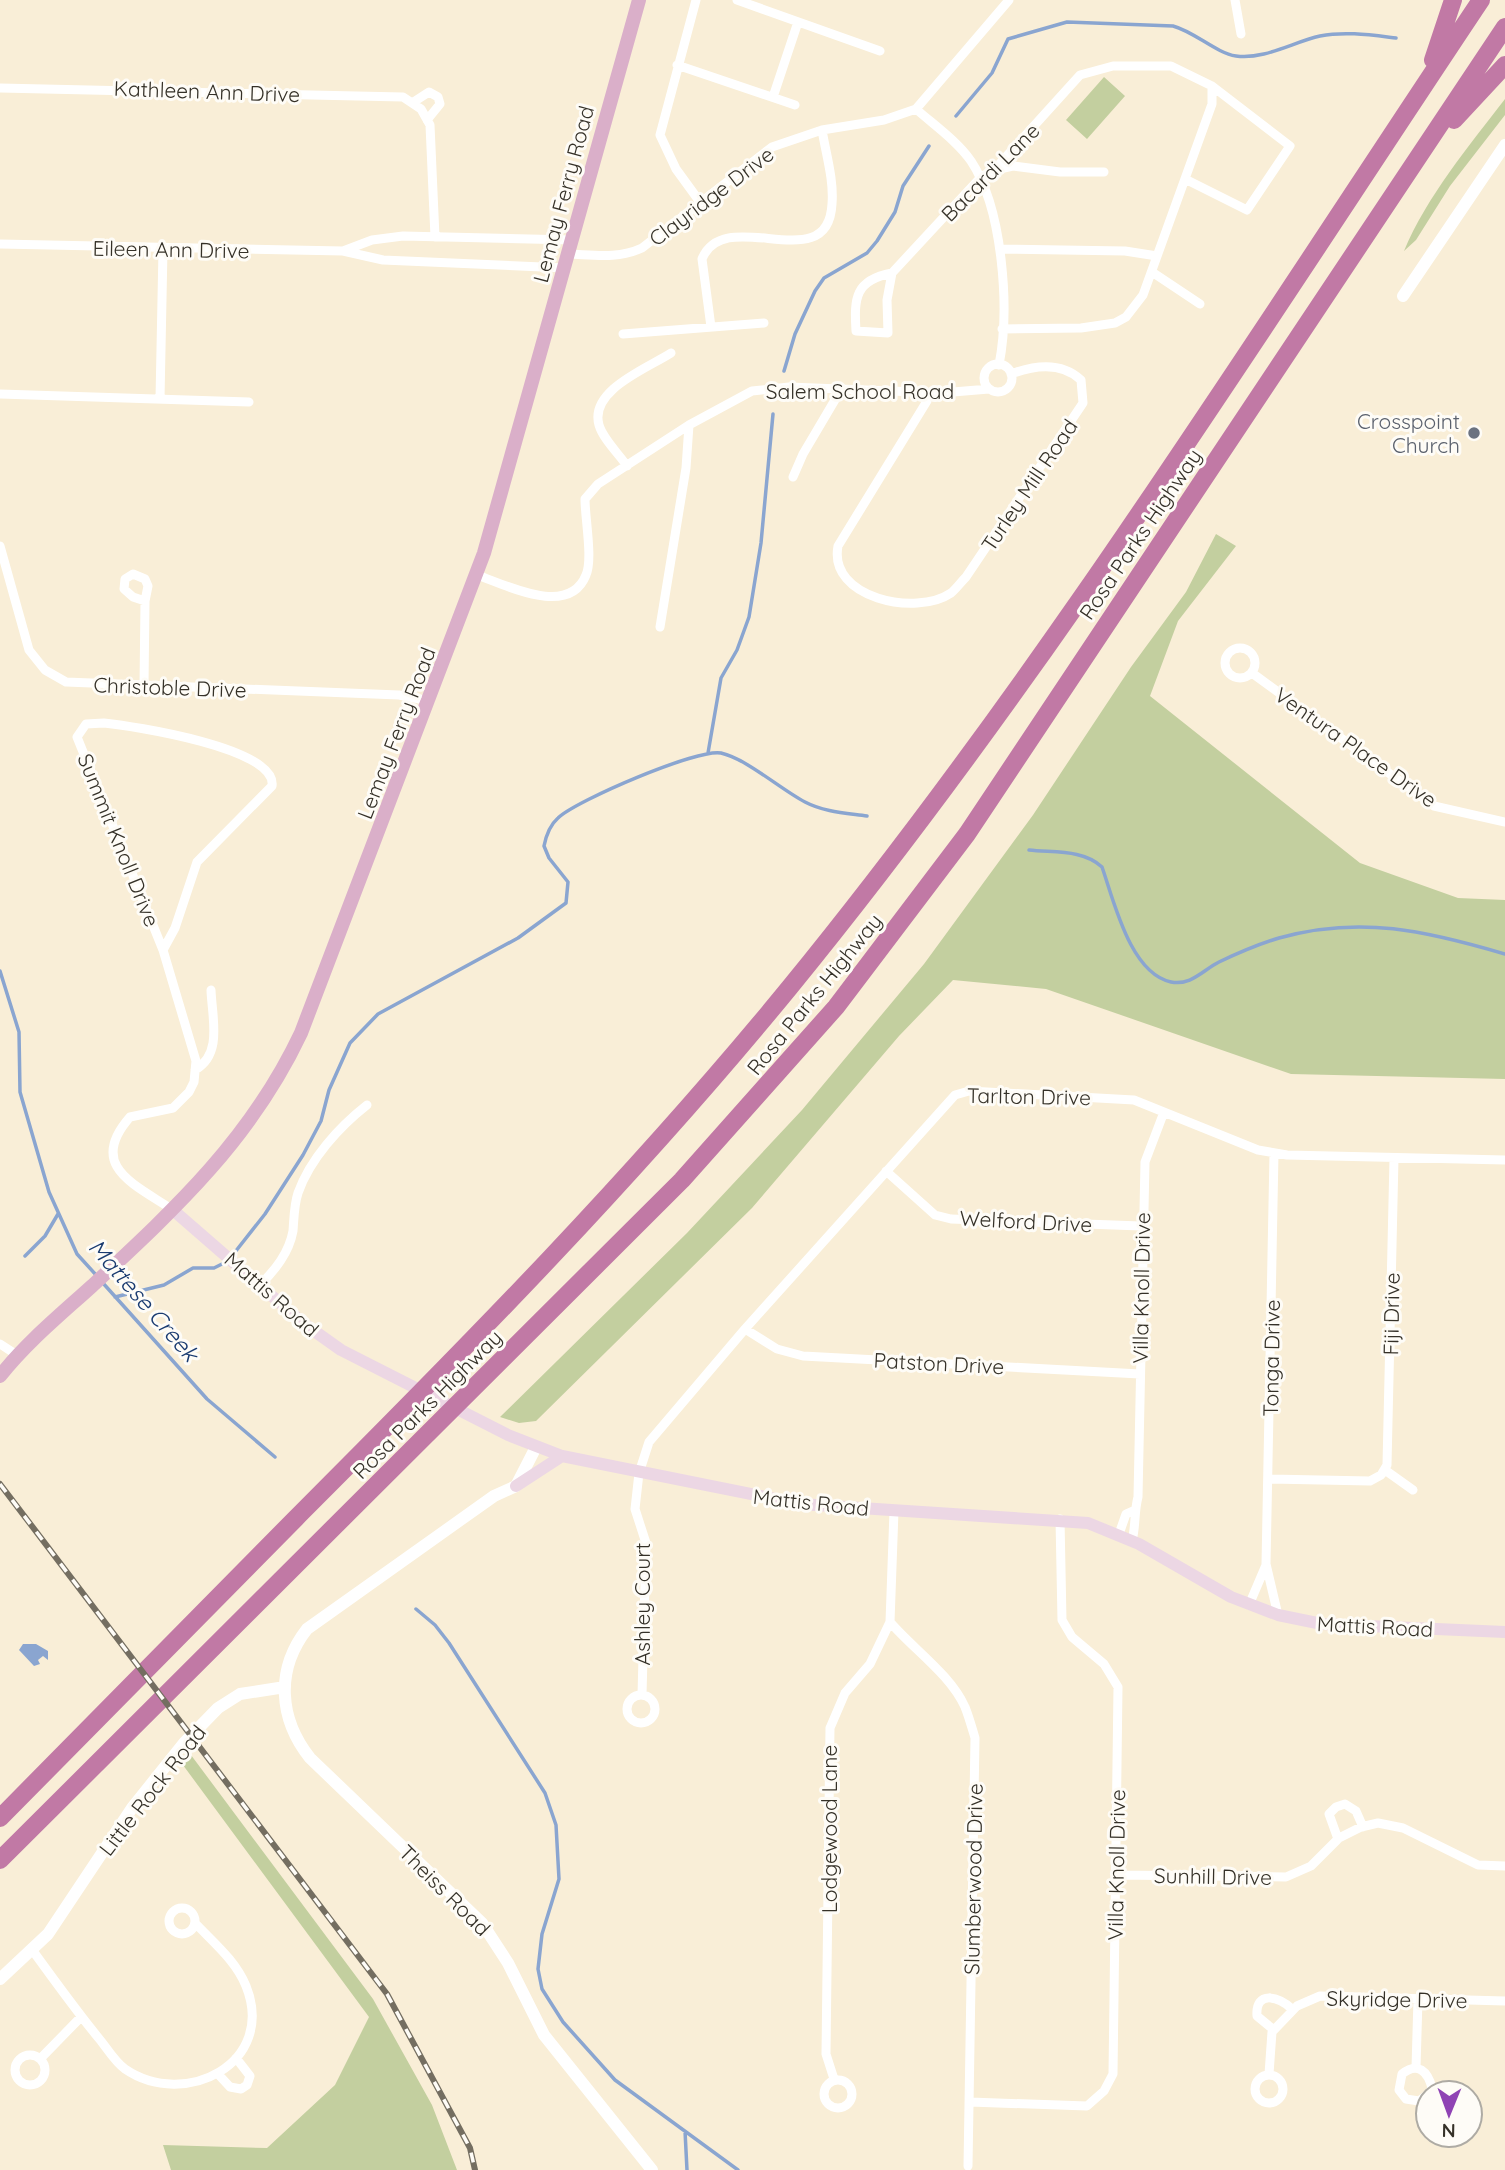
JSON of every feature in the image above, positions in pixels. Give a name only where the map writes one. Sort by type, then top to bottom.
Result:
[{"type":"highway","points":[[1426,82],[1453,0]]},
{"type":"highway","name":"Rosa Parks Highway","points":[[0,1818],[523,1289],[665,1135],[788,990],[908,839],[1034,668],[1481,0]]},
{"type":"highway","name":"Rosa Parks Highway","points":[[0,1860],[666,1196],[807,1043],[872,963],[960,844],[1505,27]]},
{"type":"highway","points":[[1418,158],[1505,65]]},
{"type":"main road","name":"Lemay Ferry Road","points":[[0,1376],[17,1355],[173,1210],[246,1129],[290,1058],[316,998],[477,575],[509,474],[639,0]]},
{"type":"main road","name":"Mattis Road","points":[[173,1210],[320,1336],[372,1367],[508,1435],[562,1456],[764,1499],[894,1511],[1060,1520],[1099,1526],[1119,1534],[1249,1605],[1278,1615],[1322,1624],[1505,1632]]},
{"type":"main road","points":[[516,1486],[562,1456]]},
{"type":"street","points":[[696,0],[660,135],[676,169],[700,202]]},
{"type":"street","points":[[737,0],[880,51]]},
{"type":"street","points":[[999,365],[1002,249],[981,177],[969,157],[916,109],[1009,0]]},
{"type":"street","points":[[1235,0],[1241,34]]},
{"type":"street","points":[[773,97],[798,22]]},
{"type":"street","points":[[677,65],[795,105]]},
{"type":"street","name":"Bacardi Lane","points":[[892,273],[880,275],[864,284],[856,295],[856,331],[888,333],[887,300],[892,273],[981,177],[994,170],[1080,75],[1113,66],[1171,66],[1212,86]]},
{"type":"street","points":[[1185,178],[1247,210],[1290,146],[1212,86]]},
{"type":"street","points":[[1002,328],[1082,328],[1115,323],[1126,317],[1143,295],[1152,272],[1212,104],[1212,86]]},
{"type":"street","name":"Kathleen Ann Drive","points":[[0,88],[356,95],[402,97],[412,103],[429,92],[438,97],[440,104],[427,120],[433,156],[435,237]]},
{"type":"street","points":[[412,103],[427,120]]},
{"type":"street","name":"Clayridge Drive","points":[[569,254],[618,256],[642,248],[772,147],[822,130],[884,120],[916,109]]},
{"type":"street","points":[[711,327],[702,259],[717,239],[731,236],[790,242],[806,240],[827,224],[833,204],[822,130]]},
{"type":"street","points":[[1403,296],[1505,145]]},
{"type":"street","points":[[994,170],[1013,166],[1060,172],[1104,172]]},
{"type":"street","name":"Eileen Ann Drive","points":[[343,251],[372,240],[403,236],[435,237],[569,254]]},
{"type":"street","name":"Eileen Ann Drive","points":[[0,244],[343,251],[383,260],[569,254]]},
{"type":"street","points":[[160,399],[163,249]]},
{"type":"street","points":[[1002,249],[1125,251],[1157,256]]},
{"type":"street","points":[[1152,272],[1200,304]]},
{"type":"street","points":[[623,334],[764,323]]},
{"type":"street","points":[[627,466],[599,426],[598,407],[608,393],[671,353]]},
{"type":"street","points":[[999,365],[1011,374],[1011,384],[1004,391],[989,389],[985,374],[990,367],[999,365]]},
{"type":"street","name":"Turley Mill Road","points":[[928,393],[927,401],[838,546],[835,561],[846,582],[864,593],[884,600],[928,601],[950,593],[966,577],[1071,425],[1083,403],[1082,380],[1071,370],[1060,367],[1025,368],[1011,374]]},
{"type":"street","name":"Salem School Road","points":[[477,575],[541,597],[559,596],[577,589],[587,575],[588,566],[585,499],[598,484],[689,425],[752,391],[771,388],[842,388],[928,393],[989,389]]},
{"type":"street","points":[[793,477],[803,454],[842,388]]},
{"type":"street","points":[[0,394],[249,402]]},
{"type":"street","points":[[660,627],[686,468],[689,425]]},
{"type":"street","name":"Christoble Drive","points":[[0,546],[29,650],[45,670],[75,684],[399,695],[430,701]]},
{"type":"street","points":[[144,686],[145,601]]},
{"type":"street","name":"Ventura Place Drive","points":[[1252,673],[1434,806],[1505,822]]},
{"type":"street","name":"Summit Knoll Drive","points":[[163,950],[175,928],[197,862],[272,786],[274,779],[259,764],[198,739],[159,729],[104,723],[86,724],[77,737],[163,950],[196,1061],[195,1070]]},
{"type":"street","points":[[173,1210],[114,1166],[111,1143],[130,1117],[173,1108],[189,1092],[195,1070],[207,1064],[214,1049],[211,990]]},
{"type":"street","name":"Tarlton Drive","points":[[639,1473],[654,1434],[946,1102],[961,1092],[1134,1100],[1273,1153],[1505,1160]]},
{"type":"street","points":[[260,1285],[283,1258],[289,1244],[295,1208],[304,1179],[347,1122],[368,1105]]},
{"type":"street","name":"Villa Knoll Drive","points":[[1132,1541],[1138,1518],[1135,1510],[1138,1497],[1145,1162],[1164,1112]]},
{"type":"street","name":"Tonga Drive","points":[[1273,1153],[1266,1564],[1278,1615]]},
{"type":"street","name":"Fiji Drive","points":[[1385,1470],[1389,1457],[1394,1158]]},
{"type":"street","name":"Welford Drive","points":[[886,1171],[935,1215],[951,1219],[1142,1226]]},
{"type":"street","name":"Patston Drive","points":[[745,1329],[777,1349],[803,1356],[1140,1374]]},
{"type":"street","points":[[0,1344],[17,1355]]},
{"type":"street","points":[[285,1687],[293,1649],[317,1620],[494,1496],[516,1486],[536,1447]]},
{"type":"street","points":[[1269,1479],[1370,1481],[1385,1470],[1413,1490]]},
{"type":"street","name":"Ashley Court","points":[[639,1473],[635,1509],[646,1543],[642,1695]]},
{"type":"street","name":"Villa Knoll Drive","points":[[1119,1534],[1126,1514],[1135,1510]]},
{"type":"street","name":"Lodgewood Lane","points":[[834,2079],[826,2054],[830,1728],[845,1693],[870,1664],[890,1622],[894,1511]]},
{"type":"street","name":"Villa Knoll Drive","points":[[970,2102],[1087,2106],[1104,2091],[1113,2074],[1118,1687],[1104,1664],[1072,1637],[1062,1620],[1060,1520]]},
{"type":"street","name":"Tonga Drive","points":[[1249,1605],[1266,1564]]},
{"type":"street","name":"Slumberwood Drive","points":[[890,1622],[912,1648],[945,1678],[965,1706],[975,1738],[968,2166]]},
{"type":"street","name":"Little Rock Road","points":[[0,1979],[33,1951],[61,1917],[132,1808],[201,1725],[218,1708],[240,1694],[285,1687]]},
{"type":"street","name":"Theiss Road","points":[[285,1687],[288,1720],[299,1744],[326,1774],[487,1929],[508,1963],[544,2035],[652,2170]]},
{"type":"street","points":[[1338,1839],[1329,1814],[1336,1807],[1345,1804],[1356,1811],[1363,1826]]},
{"type":"street","name":"Sunhill Drive","points":[[1116,1875],[1286,1877],[1311,1866],[1338,1839],[1363,1826],[1378,1823],[1402,1828],[1478,1865],[1505,1866]]},
{"type":"street","points":[[33,1951],[81,2017],[123,2068],[146,2081],[178,2085],[199,2082],[218,2074],[236,2059],[248,2041],[251,2003],[246,1985],[232,1961],[196,1924]]},
{"type":"street","points":[[1269,2074],[1273,2030],[1257,2016],[1258,2004],[1262,1998],[1272,1996],[1284,2001],[1292,2010]]},
{"type":"street","name":"Skyridge Drive","points":[[1273,2030],[1292,2010],[1320,1996],[1505,2001]]},
{"type":"street","points":[[1416,2068],[1418,1999]]},
{"type":"street","points":[[40,2059],[81,2017]]},
{"type":"street","points":[[218,2074],[230,2087],[241,2089],[247,2085],[250,2076],[236,2059]]},
{"type":"street","points":[[1414,2100],[1406,2099],[1399,2090],[1402,2074],[1416,2068]]},
{"type":"street","points":[[1416,2068],[1429,2075],[1430,2079]]},
{"type":"green space","points":[[1104,77],[1125,96],[1087,139],[1066,120]]},
{"type":"green space","points":[[1505,99],[1505,115],[1450,186],[1416,240],[1404,251],[1437,191]]},
{"type":"green space","points":[[1216,534],[1236,546],[1178,621],[1150,696],[1360,863],[1458,898],[1505,900],[1505,1079],[1291,1074],[1046,989],[953,980],[899,1036],[752,1208],[536,1421],[519,1423],[500,1417],[687,1233],[802,1110],[924,964],[1033,815],[1131,667],[1186,592]]},
{"type":"green space","points":[[188,1751],[373,1999],[432,2105],[457,2170],[171,2170],[163,2145],[267,2148],[335,2085],[369,2017],[180,1761]]},
{"type":"water","points":[[23,1644],[36,1644],[48,1651],[48,1660],[43,1656],[38,1660],[40,1664],[34,1666],[19,1650]]},
{"type":"waterway","points":[[956,116],[992,73],[1008,39],[1067,22],[1173,26],[1228,54],[1247,57],[1320,36],[1358,34],[1396,38]]},
{"type":"waterway","points":[[784,371],[795,334],[815,291],[824,278],[867,253],[877,241],[895,212],[903,186],[929,146]]},
{"type":"waterway","points":[[708,753],[721,678],[737,650],[749,617],[761,543],[773,414]]},
{"type":"waterway","points":[[115,1297],[164,1285],[193,1268],[214,1268],[228,1261],[265,1214],[303,1155],[321,1121],[329,1090],[350,1043],[378,1014],[518,938],[566,903],[568,882],[549,858],[544,846],[553,824],[570,810],[638,777],[689,759],[721,753],[742,761],[812,805],[835,812],[867,816]]},
{"type":"waterway","points":[[1029,850],[1086,857],[1102,867],[1118,916],[1134,951],[1157,976],[1171,982],[1191,980],[1219,962],[1271,940],[1309,931],[1338,928],[1366,927],[1421,933],[1505,954]]},
{"type":"waterway","name":"Mattese Creek","points":[[0,971],[19,1032],[20,1092],[49,1192],[77,1254],[97,1276]]},
{"type":"waterway","points":[[25,1256],[45,1236],[58,1214]]},
{"type":"waterway","name":"Mattese Creek","points":[[102,1282],[207,1399],[275,1457]]},
{"type":"waterway","points":[[416,1609],[435,1625],[449,1643],[545,1793],[556,1825],[559,1879],[542,1934],[538,1969],[542,1989],[563,2022],[615,2080],[738,2170]]},
{"type":"waterway","points":[[685,2131],[687,2170]]},
{"type":"railway","points":[[0,1484],[387,1994],[470,2148],[475,2170]]},
{"type":"place","name":"Crosspoint Church","points":[[1474,433]]}]
